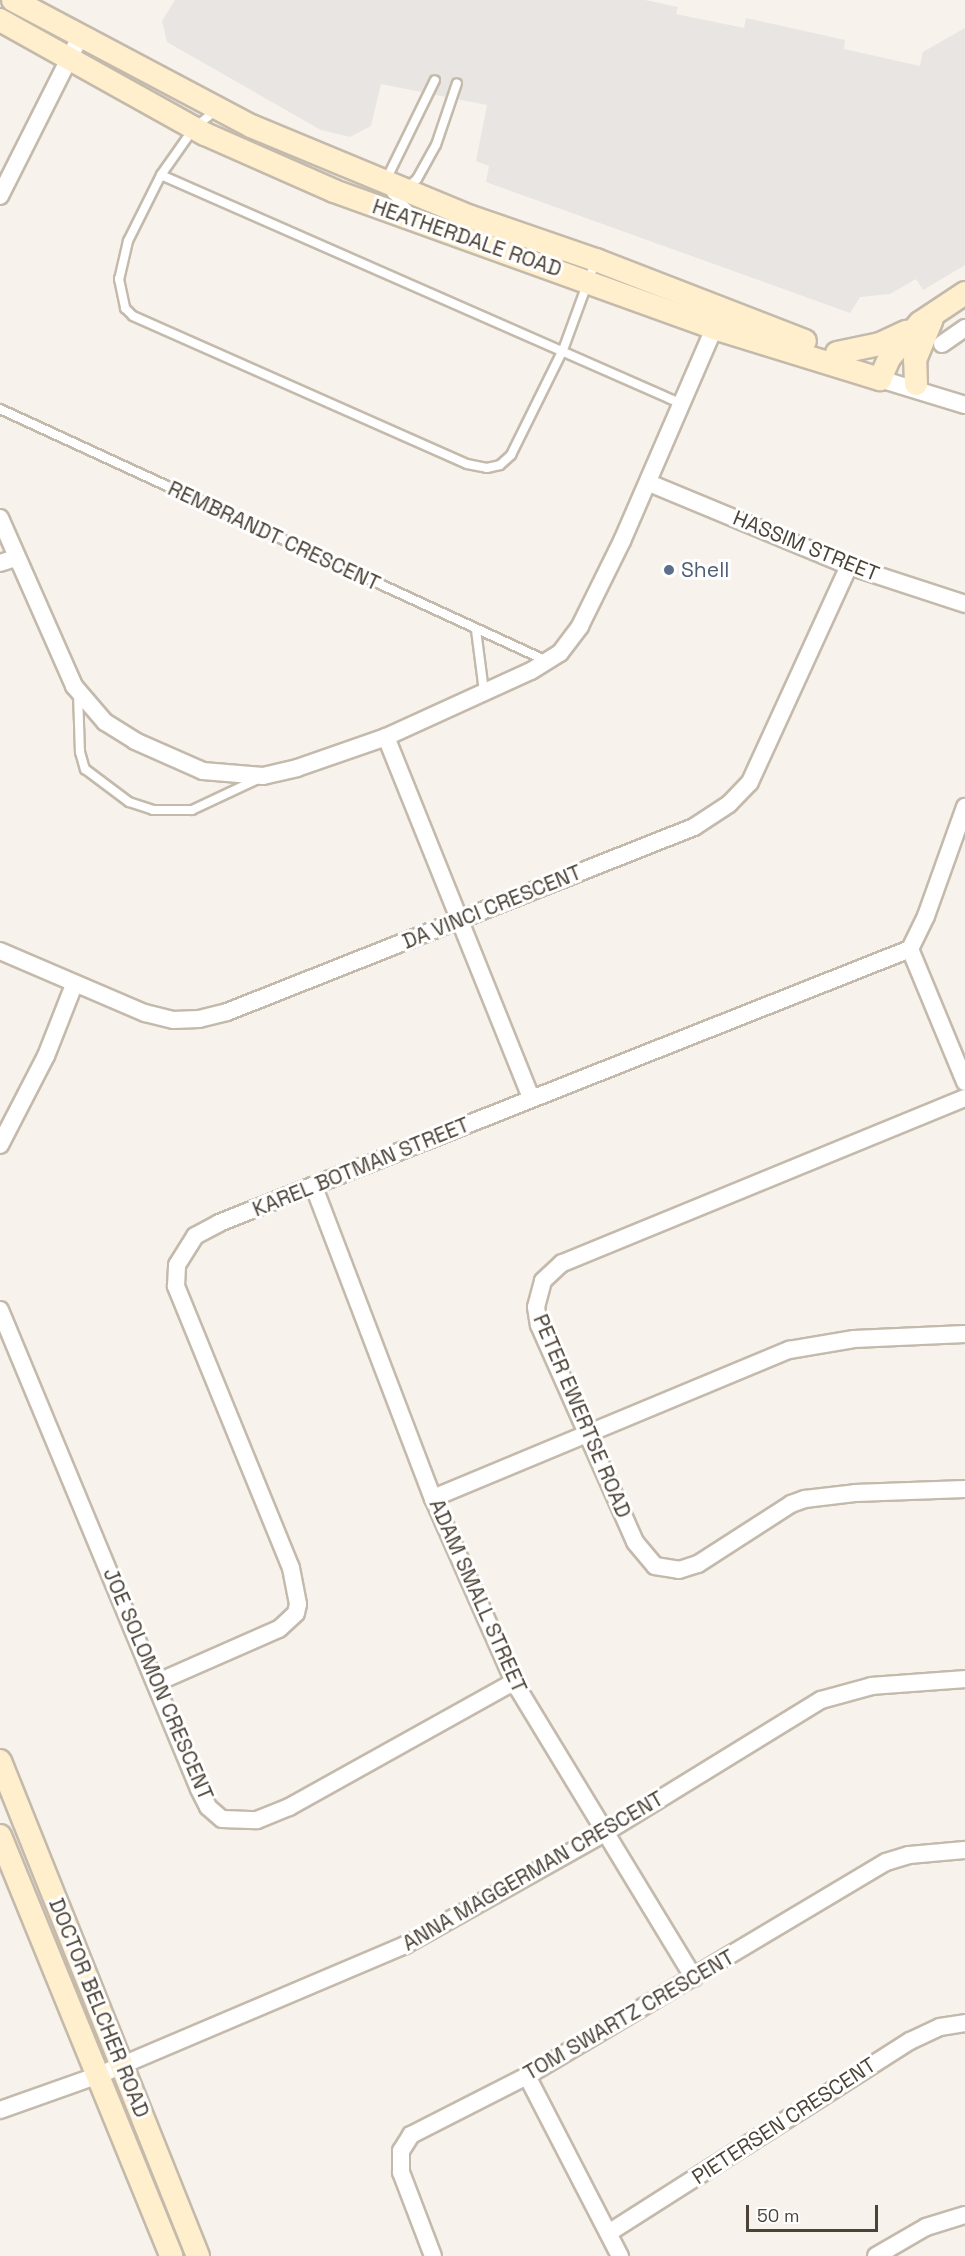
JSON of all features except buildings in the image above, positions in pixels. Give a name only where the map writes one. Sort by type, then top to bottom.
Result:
[{"type":"street","name":"HEATHERDALE ROAD","points":[[13,0],[216,110],[395,187],[596,260],[837,353],[882,374],[961,403]]},
{"type":"street","name":"HEATHERDALE ROAD","points":[[0,20],[188,125],[366,203],[714,328],[916,384],[961,403]]},
{"type":"street","points":[[0,196],[80,37]]},
{"type":"street","points":[[133,67],[145,87],[174,108],[188,125]]},
{"type":"street","points":[[516,232],[567,262],[580,278]]},
{"type":"street","points":[[682,293],[714,328]]},
{"type":"street","points":[[837,353],[880,344],[927,318],[965,293]]},
{"type":"street","points":[[0,518],[7,561],[78,692],[105,723],[176,760],[203,771],[263,776],[386,737],[548,662],[560,653],[580,626],[649,483],[714,328],[732,313]]},
{"type":"street","points":[[882,374],[927,318]]},
{"type":"street","points":[[916,384],[919,346],[927,318]]},
{"type":"street","points":[[942,344],[965,328]]},
{"type":"street","name":"HASSIM STREET","points":[[649,483],[849,566],[965,604]]},
{"type":"street","name":"DA VINCI CRESCENT","points":[[0,951],[74,985],[145,1013],[173,1020],[200,1019],[227,1012],[694,827],[729,804],[750,782],[849,566]]},
{"type":"street","points":[[386,737],[531,1098]]},
{"type":"street","points":[[965,807],[926,916],[909,949],[965,1082]]},
{"type":"street","name":"KAREL BOTMAN STREET","points":[[158,1682],[261,1638],[296,1613],[297,1590],[291,1568],[176,1286],[177,1265],[195,1236],[531,1098],[909,949]]},
{"type":"street","points":[[0,1145],[46,1056],[74,985]]},
{"type":"street","name":"PETER EWERTSE ROAD","points":[[965,1098],[587,1251],[549,1272],[537,1292],[539,1325],[643,1556],[666,1569],[679,1570],[698,1564],[791,1504],[806,1499],[855,1493],[965,1489]]},
{"type":"street","name":"ADAM SMALL STREET","points":[[315,1187],[433,1498],[514,1682],[603,1834],[694,1978]]},
{"type":"street","name":"JOE SOLOMON CRESCENT","points":[[0,1310],[158,1682],[208,1807],[222,1819],[240,1822],[289,1807],[514,1682]]},
{"type":"street","points":[[433,1498],[789,1350],[854,1340],[965,1335]]},
{"type":"street","name":"ANNA MAGGERMAN CRESCENT","points":[[0,2110],[99,2076],[405,1945],[603,1834],[821,1700],[872,1686],[965,1679]]},
{"type":"street","name":"DOCTOR BELCHER ROAD","points":[[0,1761],[198,2256]]},
{"type":"street","name":"DOCTOR BELCHER ROAD","points":[[0,1836],[171,2256]]},
{"type":"street","name":"TOM SWARTZ CRESCENT","points":[[433,2256],[401,2172],[400,2158],[406,2139],[527,2076],[886,1862],[909,1855],[965,1850]]},
{"type":"street","name":"PIETERSEN CRESCENT","points":[[610,2232],[910,2042],[940,2027],[965,2023]]},
{"type":"street","points":[[527,2076],[610,2232],[620,2256]]},
{"type":"street","points":[[876,2256],[926,2228],[965,2215]]},
{"type":"lane","points":[[435,80],[395,187],[407,209],[465,240]]},
{"type":"lane","points":[[366,203],[395,187],[417,179],[436,145],[457,83]]},
{"type":"lane","points":[[216,110],[188,125],[128,242],[119,279],[124,308],[133,316],[467,464],[487,468],[500,465],[511,456],[563,350],[580,278],[596,260]]},
{"type":"lane","points":[[161,174],[683,405]]},
{"type":"lane","points":[[0,422],[4,411]]},
{"type":"lane","name":"REMBRANDT CRESCENT","points":[[4,411],[548,662]]},
{"type":"lane","points":[[476,630],[484,692]]},
{"type":"lane","points":[[78,692],[80,752],[85,769],[129,802],[153,810],[192,810],[234,793],[263,776]]},
{"type":"shaded area","points":[[175,0],[645,0],[678,7],[676,14],[744,28],[746,18],[845,40],[844,49],[920,66],[923,52],[965,28],[965,265],[923,290],[916,279],[890,294],[860,297],[850,313],[486,182],[489,166],[476,161],[487,105],[381,84],[371,126],[350,137],[321,130],[167,42],[162,21]]},
{"type":"place","name":"Shell","points":[[669,570]]}]
